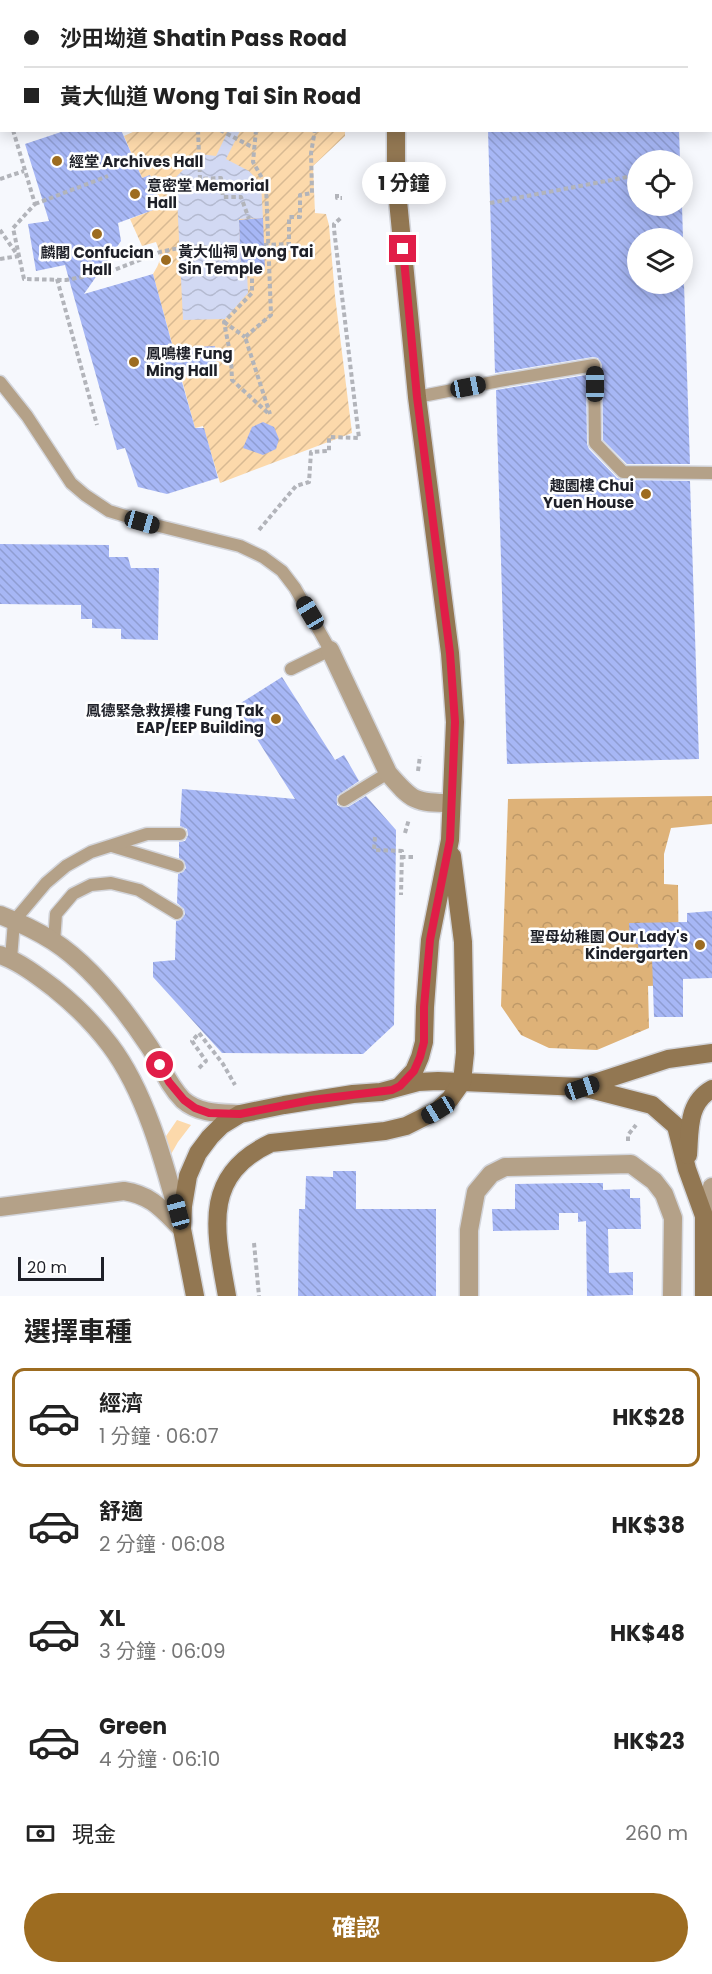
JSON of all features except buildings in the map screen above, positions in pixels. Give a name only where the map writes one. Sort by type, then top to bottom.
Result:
[{"type":"main road","points":[[227,1296],[217,1242],[216,1214],[223,1187],[235,1168],[254,1151],[271,1143],[385,1131],[406,1126],[438,1110],[450,1099],[462,1082],[465,1053],[463,942],[450,840],[455,722],[450,653],[417,397],[396,180],[396,132]]},
{"type":"main road","points":[[400,1086],[414,1071],[424,1042],[424,1007],[430,940],[450,840]]},
{"type":"main road","points":[[582,1088],[668,1059],[712,1053]]},
{"type":"main road","points":[[195,1296],[182,1229],[183,1206],[188,1176],[198,1153],[222,1125],[240,1114],[311,1100],[381,1092],[418,1082],[582,1088],[652,1105],[676,1126],[687,1169],[704,1215],[704,1296]]},
{"type":"main road","points":[[687,1169],[692,1109],[704,1093],[712,1089]]},
{"type":"street","points":[[330,650],[388,773],[414,800],[424,803],[451,803]]},
{"type":"street","points":[[7,918],[54,942],[87,970],[122,1007],[151,1049],[169,1082],[184,1100],[195,1108],[209,1113],[240,1114]]},
{"type":"street","points":[[6,957],[43,979],[64,997],[110,1045],[145,1112],[169,1179],[182,1229]]},
{"type":"street","points":[[469,1296],[469,1230],[476,1192],[491,1174],[506,1167],[631,1164],[654,1181],[664,1194],[673,1218],[672,1296]]},
{"type":"street","points":[[704,1215],[712,1187]]},
{"type":"street","points":[[0,1207],[124,1191],[140,1194],[163,1210],[182,1229]]},
{"type":"lane","points":[[417,397],[594,365],[595,443],[623,472],[712,473]]},
{"type":"lane","points":[[0,382],[27,416],[71,483],[85,495],[109,511],[240,546],[263,557],[282,571],[295,588],[330,650],[291,669]]},
{"type":"lane","points":[[344,800],[388,773]]},
{"type":"lane","points":[[6,957],[7,918],[66,866],[91,852],[147,834],[180,834]]},
{"type":"lane","points":[[112,846],[178,867]]},
{"type":"lane","points":[[54,942],[56,914],[73,894],[90,885],[111,883],[139,890],[177,913]]},
{"type":"path","points":[[14,132],[35,204]]},
{"type":"path","points":[[198,132],[200,178],[221,178],[222,197],[242,197],[249,219]]},
{"type":"path","points":[[223,132],[254,148]]},
{"type":"path","points":[[245,337],[271,315],[266,245],[266,185],[253,162],[256,132]]},
{"type":"path","points":[[266,245],[289,244],[289,217],[300,217],[300,195],[312,193],[311,153],[315,132]]},
{"type":"path","points":[[0,179],[24,171]]},
{"type":"path","points":[[108,176],[35,204],[13,228],[24,279],[66,280],[109,272],[160,252],[179,248],[240,246]]},
{"type":"path","points":[[490,203],[627,178]]},
{"type":"path","points":[[337,194],[338,198],[342,198]]},
{"type":"path","points":[[259,530],[296,486],[309,482],[310,452],[329,452],[329,437],[359,438],[334,229],[334,224],[342,217]]},
{"type":"path","points":[[0,230],[19,256]]},
{"type":"path","points":[[0,259],[19,256]]},
{"type":"path","points":[[224,322],[252,292],[252,271]]},
{"type":"path","points":[[57,279],[97,425]]},
{"type":"path","points":[[224,322],[245,337],[270,414],[232,380],[231,358],[224,322]]},
{"type":"path","points":[[216,359],[231,358]]},
{"type":"path","points":[[375,837],[374,850],[402,851],[401,895]]},
{"type":"path","points":[[401,857],[413,857]]},
{"type":"path","points":[[199,1068],[206,1061],[192,1041],[199,1033],[235,1085]]},
{"type":"path","points":[[254,1243],[259,1296]]},
{"type":"shaded area","points":[[133,132],[345,132],[345,136],[313,166],[315,213],[326,214],[329,225],[335,296],[352,433],[220,483],[203,426],[195,428],[153,274],[160,259],[158,247],[156,242],[142,246],[130,219],[153,210],[149,201],[158,197],[150,175],[142,178],[124,136]]},
{"type":"shaded area","points":[[177,1120],[191,1125],[170,1156],[164,1139]]},
{"type":"green space","points":[[712,796],[712,824],[671,828],[664,854],[664,884],[678,885],[679,985],[648,986],[649,1028],[597,1050],[549,1048],[521,1035],[501,1006],[508,799]]},
{"type":"water","points":[[228,132],[240,132],[226,159],[249,171],[261,184],[263,218],[239,219],[241,271],[247,271],[248,293],[225,319],[183,320],[176,177],[199,154],[216,156]]},
{"type":"place","name":"經堂 Archives Hall","points":[[57,161]]},
{"type":"place","name":"意密堂 Memorial Hall","points":[[135,194]]},
{"type":"place","name":"麟閣 Confucian Hall","points":[[97,234]]},
{"type":"place","name":"黃大仙祠 Wong Tai Sin Temple","points":[[166,260]]},
{"type":"place","name":"鳳鳴樓 Fung Ming Hall","points":[[134,362]]},
{"type":"place","name":"趣園樓 Chui Yuen House","points":[[646,494]]},
{"type":"place","name":"鳳德緊急救援樓 Fung Tak EAP/EEP Building","points":[[276,719]]},
{"type":"place","name":"聖母幼稚園 Our Lady's Kindergarten","points":[[700,945]]},
{"type":"route","points":[[160,1065],[169,1082],[184,1100],[195,1108],[209,1113],[240,1114],[311,1100],[392,1090],[400,1086],[414,1071],[420,1057],[424,1042],[424,1007],[430,940],[450,840],[455,722],[450,653],[417,397],[403,249]]}]
